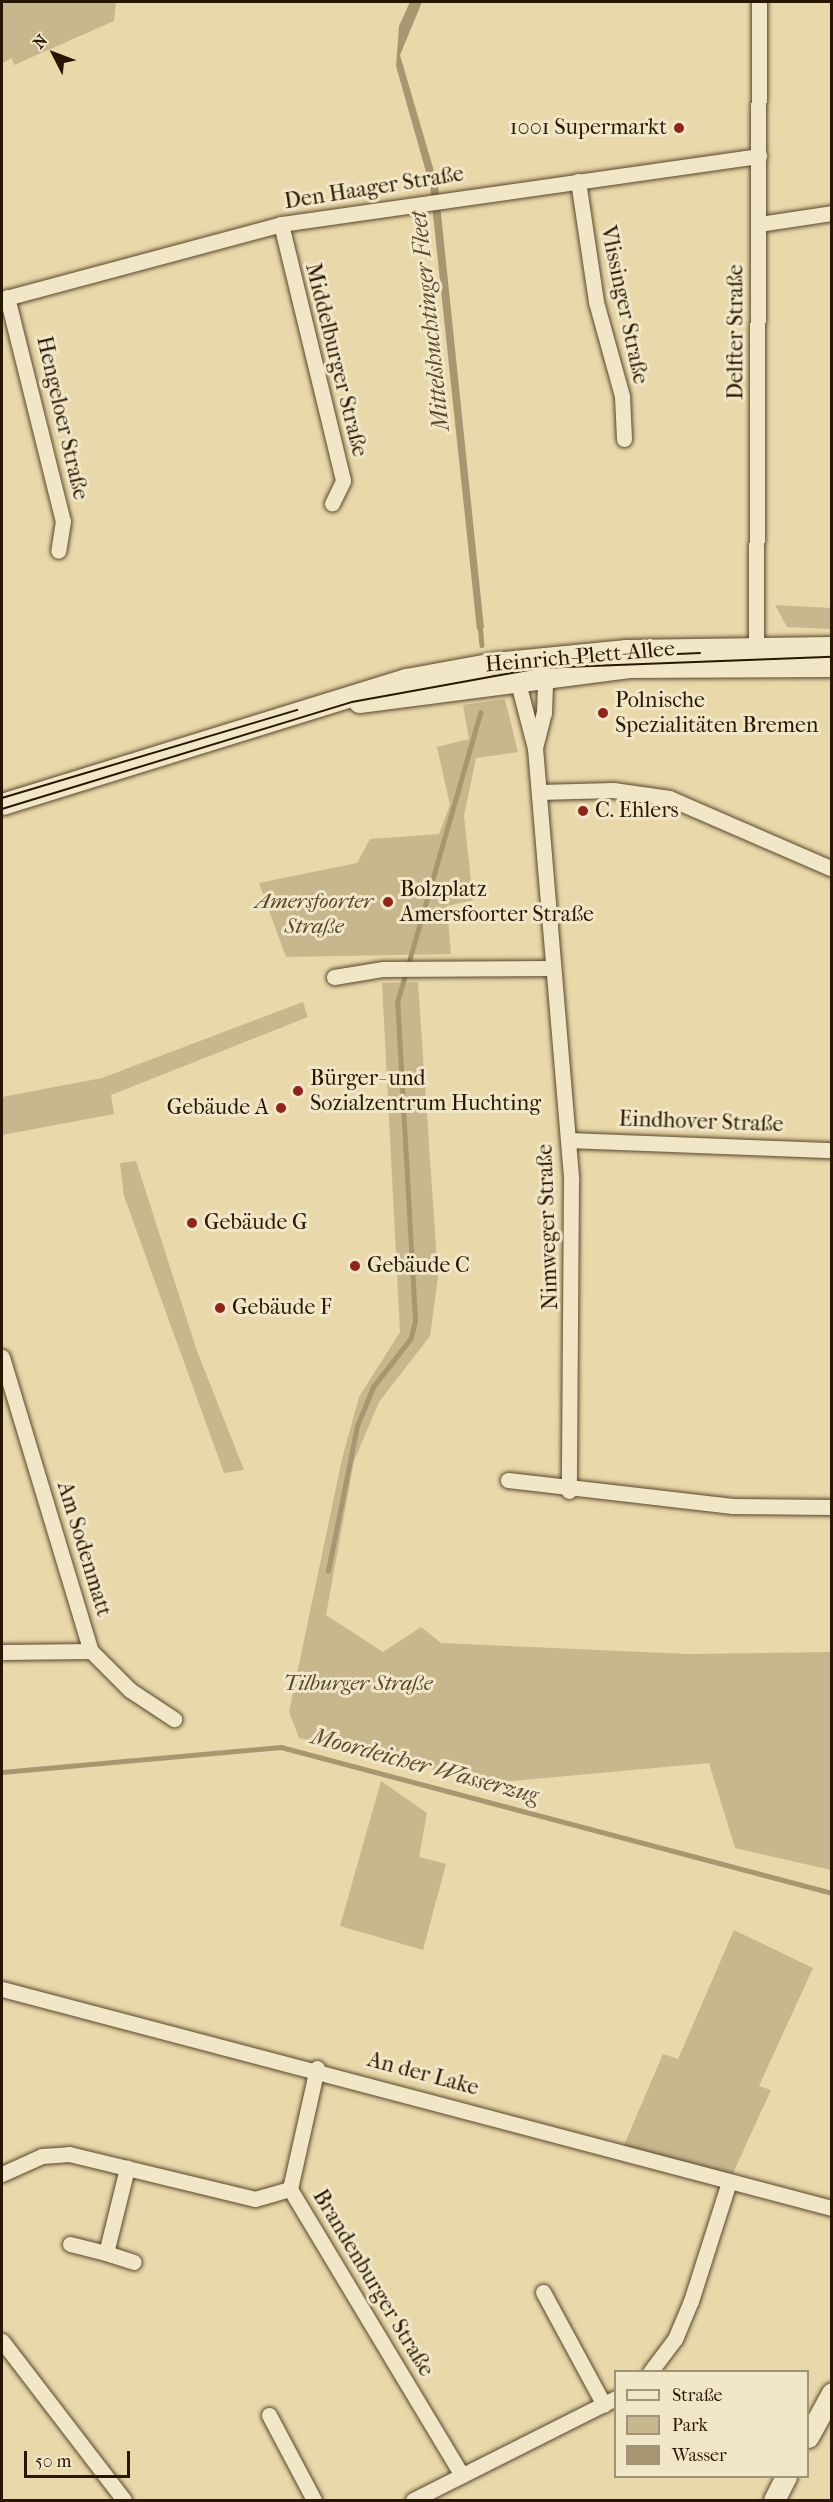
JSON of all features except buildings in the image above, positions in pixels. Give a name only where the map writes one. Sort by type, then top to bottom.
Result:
[{"type":"main road","name":"Heinrich-Plett-Allee","points":[[334,704],[388,701],[517,679],[831,647]]},
{"type":"main road","name":"Heinrich-Plett-Allee","points":[[2,804],[334,704],[406,679],[532,658],[756,654],[831,666]]},
{"type":"main road","points":[[809,2433],[831,2393]]},
{"type":"main road","points":[[774,2500],[785,2478]]},
{"type":"street","name":"Delfter Straße","points":[[756,654],[759,2]]},
{"type":"street","name":"Den Haager Straße","points":[[4,298],[280,224],[759,156]]},
{"type":"street","name":"Vlissinger Straße","points":[[578,182],[596,302],[622,396],[624,439]]},
{"type":"street","points":[[759,224],[831,213]]},
{"type":"street","name":"Middelburger Straße","points":[[280,224],[343,480],[332,504]]},
{"type":"street","name":"Hengeloer Straße","points":[[4,298],[63,521],[58,551]]},
{"type":"street","points":[[517,679],[532,658],[545,676]]},
{"type":"street","name":"Nimweger Straße","points":[[535,748],[545,676]]},
{"type":"street","name":"Nimweger Straße","points":[[517,679],[535,748],[552,968],[569,1140],[574,1290],[569,1491]]},
{"type":"street","points":[[538,792],[613,790],[669,798],[831,869]]},
{"type":"street","points":[[334,977],[383,969],[552,968]]},
{"type":"street","name":"Eindhover Straße","points":[[569,1140],[831,1150]]},
{"type":"street","name":"Am Sodenmatt","points":[[2,1357],[91,1651],[130,1690],[174,1719]]},
{"type":"street","points":[[507,1480],[569,1491],[733,1506],[831,1507]]},
{"type":"street","points":[[2,1652],[91,1651]]},
{"type":"street","name":"An der Lake","points":[[2,1989],[317,2068],[831,2208]]},
{"type":"street","name":"Brandenburger Straße","points":[[317,2068],[290,2189],[462,2475]]},
{"type":"street","points":[[2,2174],[42,2156],[69,2154],[255,2199],[290,2189]]},
{"type":"street","points":[[106,2253],[127,2168]]},
{"type":"street","points":[[652,2370],[675,2339],[691,2301],[729,2182]]},
{"type":"street","points":[[70,2244],[134,2262]]},
{"type":"street","points":[[412,2500],[610,2402],[543,2292]]},
{"type":"street","points":[[2,2341],[124,2500]]},
{"type":"street","points":[[269,2415],[314,2500]]},
{"type":"green space","points":[[2,2],[116,2],[114,21],[14,65],[12,58],[2,63]]},
{"type":"green space","points":[[775,605],[831,608],[831,629],[787,627]]},
{"type":"green space","name":"Amersfoorter Straße","points":[[505,699],[518,752],[476,758],[464,816],[473,900],[447,906],[451,954],[286,957],[259,883],[357,863],[370,839],[439,834],[450,805],[437,747],[469,739],[463,705]]},
{"type":"green space","name":"Tilburger Straße","points":[[418,982],[438,1277],[430,1336],[379,1402],[354,1461],[326,1615],[383,1652],[421,1627],[441,1643],[688,1654],[831,1652],[831,1870],[735,1848],[709,1763],[490,1783],[299,1738],[289,1712],[342,1459],[359,1397],[400,1332],[382,983]]},
{"type":"green space","points":[[303,1002],[308,1017],[111,1095],[114,1114],[2,1135],[2,1097],[102,1078]]},
{"type":"green space","points":[[136,1161],[197,1351],[244,1470],[224,1473],[124,1196],[120,1163]]},
{"type":"green space","points":[[381,1781],[427,1813],[419,1857],[446,1864],[423,1950],[340,1926]]},
{"type":"green space","points":[[734,1930],[813,1968],[759,2086],[771,2090],[729,2182],[621,2152],[663,2054],[678,2059]]},
{"type":"water","points":[[410,2],[422,2],[400,55],[438,185],[484,628],[477,630],[430,186],[396,66],[399,26]]},
{"type":"waterway","name":"Mittelshuchtinger Fleet","points":[[480,623],[482,645]]},
{"type":"waterway","name":"Mittelshuchtinger Fleet","points":[[328,1571],[357,1426],[373,1387],[411,1338],[415,1320],[397,1003],[480,713]]},
{"type":"waterway","name":"Moordeicher Wasserzug","points":[[2,1772],[281,1747],[832,1893]]},
{"type":"tram line","points":[[580,658],[700,653]]},
{"type":"tram line","points":[[2,809],[352,702],[539,668],[832,657]]},
{"type":"tram line","points":[[2,798],[297,710]]},
{"type":"place","name":"1001 Supermarkt","points":[[679,128]]},
{"type":"place","name":"Polnische Spezialitäten Bremen","points":[[603,713]]},
{"type":"place","name":"C. Ehlers","points":[[583,811]]},
{"type":"place","name":"Bolzplatz Amersfoorter Straße","points":[[388,902]]},
{"type":"place","name":"Bürger- und Sozialzentrum Huchting","points":[[298,1091]]},
{"type":"place","name":"Gebäude A","points":[[281,1108]]},
{"type":"place","name":"Gebäude G","points":[[192,1223]]},
{"type":"place","name":"Gebäude C","points":[[355,1266]]},
{"type":"place","name":"Gebäude F","points":[[220,1308]]}]
